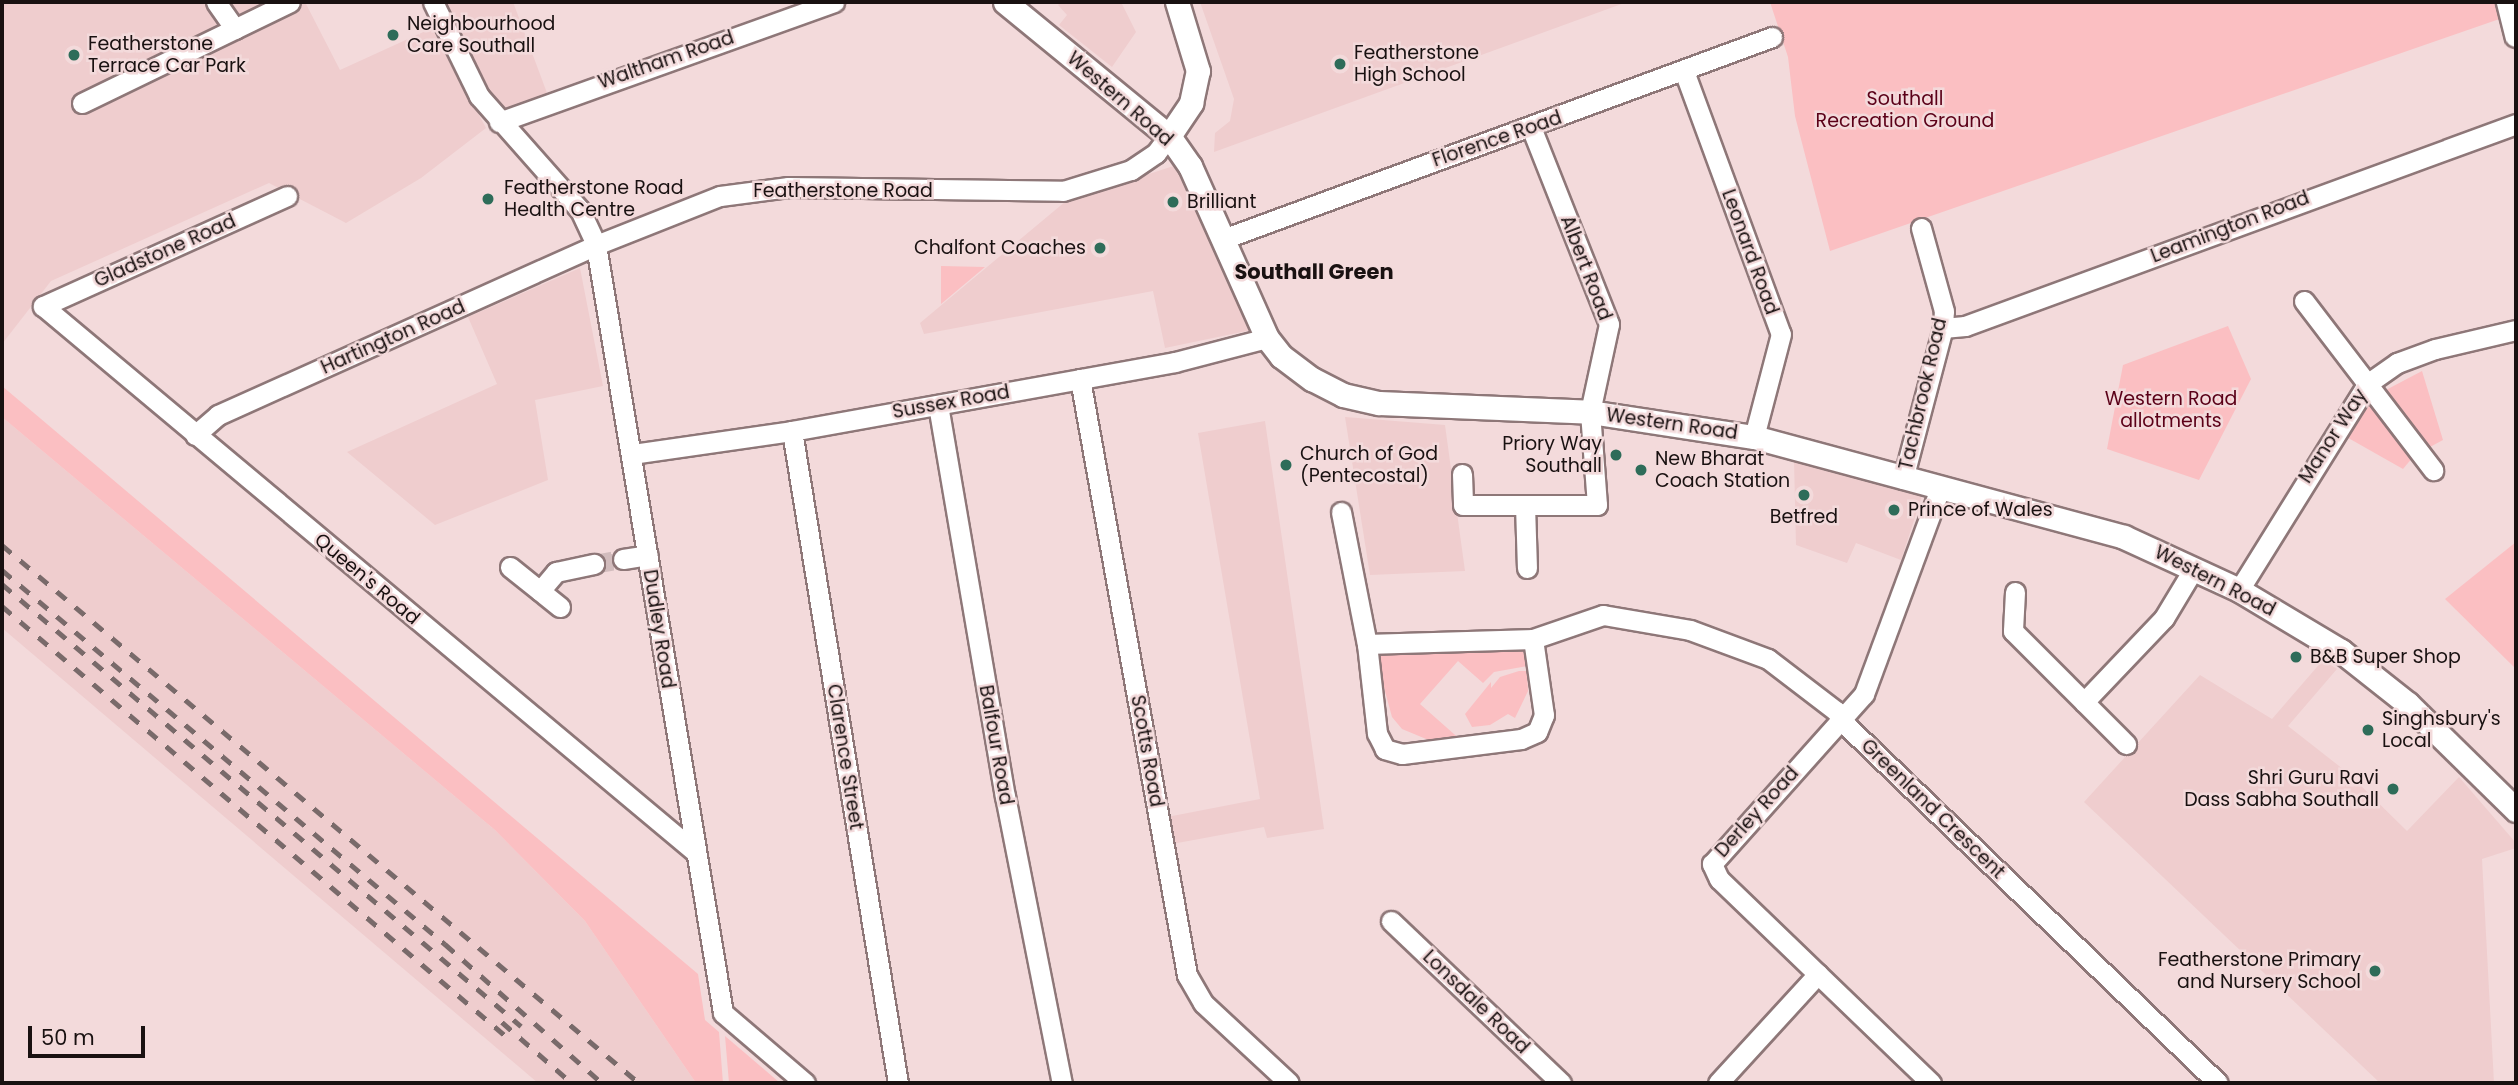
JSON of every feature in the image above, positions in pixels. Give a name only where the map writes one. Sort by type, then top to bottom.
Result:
[{"type":"street","points":[[216,2],[235,29]]},
{"type":"street","points":[[82,103],[289,2]]},
{"type":"street","points":[[433,2],[465,72],[499,122],[580,210],[596,246]]},
{"type":"street","name":"Waltham Road","points":[[499,122],[834,2]]},
{"type":"street","name":"Western Road","points":[[1005,2],[1169,135],[1190,166],[1267,338],[1280,356],[1312,379],[1343,395],[1378,403],[1590,412],[1754,437],[2124,537],[2239,590],[2351,659],[2408,704],[2516,810]]},
{"type":"street","points":[[1169,135],[1191,103],[1198,71],[1177,2]]},
{"type":"street","points":[[2508,2],[2516,34]]},
{"type":"street","name":"Florence Road","points":[[1223,239],[1772,37]]},
{"type":"street","name":"Leonard Road","points":[[1684,71],[1781,334],[1754,437]]},
{"type":"street","name":"Leamington Road","points":[[1943,328],[1965,326],[2516,124]]},
{"type":"street","name":"Albert Road","points":[[1525,505],[1597,505],[1590,412],[1609,324],[1531,127]]},
{"type":"street","name":"Featherstone Road","points":[[596,246],[700,203],[746,191],[788,187],[1063,191],[1131,170],[1156,153],[1169,135]]},
{"type":"street","name":"Gladstone Road","points":[[43,306],[287,197]]},
{"type":"street","name":"Tachbrook Road","points":[[1903,479],[1943,328],[1944,311],[1922,228]]},
{"type":"street","name":"Hartington Road","points":[[195,435],[218,415],[596,246]]},
{"type":"street","name":"Dudley Road","points":[[596,246],[632,454],[692,850],[723,1013],[805,1083]]},
{"type":"street","points":[[2304,301],[2433,470]]},
{"type":"street","name":"Queen's Road","points":[[43,306],[234,469],[692,850]]},
{"type":"street","name":"Manor Way","points":[[2239,590],[2367,384],[2397,363],[2435,349],[2516,330]]},
{"type":"street","name":"Sussex Road","points":[[632,454],[792,431],[1175,362],[1267,338]]},
{"type":"street","name":"Scotts Road","points":[[1080,379],[1187,975],[1203,1003],[1289,1083]]},
{"type":"street","name":"Balfour Road","points":[[938,405],[1005,796],[1062,1083]]},
{"type":"street","name":"Clarence Street","points":[[792,431],[898,1083]]},
{"type":"street","points":[[1462,474],[1463,505],[1525,505],[1527,568]]},
{"type":"street","name":"Derley Road","points":[[1931,1083],[1719,879],[1712,864],[1864,694],[1882,653],[1940,488]]},
{"type":"street","points":[[1341,512],[1367,644],[1377,733],[1385,749],[1402,754],[1521,739],[1537,732],[1544,715],[1534,639],[1367,644]]},
{"type":"street","points":[[623,559],[648,555]]},
{"type":"street","points":[[540,591],[556,572],[594,564]]},
{"type":"street","points":[[510,566],[560,607]]},
{"type":"street","points":[[2084,702],[2164,618],[2194,568]]},
{"type":"street","points":[[2015,592],[2013,631],[2126,744]]},
{"type":"street","name":"Greenland Crescent","points":[[1534,639],[1603,615],[1690,630],[1768,659],[1842,719],[2218,1083]]},
{"type":"street","name":"Lonsdale Road","points":[[1391,921],[1561,1083]]},
{"type":"street","points":[[1718,1083],[1818,974]]},
{"type":"shaded area","points":[[2,2],[305,2],[340,70],[432,28],[486,128],[421,178],[346,223],[269,183],[51,281],[2,344]]},
{"type":"shaded area","points":[[438,2],[513,2],[553,109],[516,125],[478,86]]},
{"type":"shaded area","points":[[1061,2],[1121,2],[1136,32],[1112,67],[1059,25],[1067,15],[1058,5]]},
{"type":"shaded area","name":"Featherstone High School","points":[[1200,2],[1627,2],[1214,152],[1215,133],[1230,121],[1234,99]]},
{"type":"shaded area","points":[[1195,159],[1261,328],[1165,348],[1153,291],[924,334],[920,323],[1066,201]]},
{"type":"shaded area","points":[[580,268],[603,386],[535,400],[548,480],[435,525],[347,452],[497,384],[468,317]]},
{"type":"shaded area","points":[[2,417],[495,830],[585,921],[696,1083],[538,1083],[2,628]]},
{"type":"shaded area","points":[[1345,417],[1445,425],[1465,571],[1370,575]]},
{"type":"shaded area","points":[[1265,421],[1324,829],[1267,838],[1264,827],[1172,844],[1167,817],[1260,799],[1198,433]]},
{"type":"shaded area","points":[[1794,460],[1922,496],[1901,560],[1856,543],[1847,563],[1796,545]]},
{"type":"shaded area","name":"Featherstone Primary and Nursery School","points":[[2323,660],[2337,669],[2288,726],[2348,773],[2407,831],[2459,777],[2516,843],[2516,848],[2482,859],[2494,1083],[2380,1083],[2084,802],[2200,675],[2272,719]]},
{"type":"green space","name":"Southall Recreation Ground","points":[[1770,2],[2507,2],[2511,15],[1830,251],[1795,116],[1788,57]]},
{"type":"green space","points":[[941,266],[985,267],[941,304]]},
{"type":"green space","name":"Western Road allotments","points":[[2228,326],[2251,379],[2199,480],[2107,449],[2123,365]]},
{"type":"green space","points":[[2422,371],[2443,440],[2428,448],[2384,391]]},
{"type":"green space","points":[[2,386],[698,974],[705,1020],[719,1032],[723,1083],[696,1083],[585,921],[495,830],[2,417]]},
{"type":"green space","points":[[2371,399],[2413,457],[2403,469],[2343,435]]},
{"type":"green space","points":[[2516,542],[2516,669],[2445,599]]},
{"type":"green space","points":[[1385,651],[1523,651],[1527,666],[1494,672],[1483,683],[1458,661],[1420,704],[1463,742],[1431,741],[1402,729],[1392,717],[1376,658]]},
{"type":"green space","points":[[1527,671],[1528,691],[1515,718],[1508,714],[1490,725],[1472,727],[1465,714],[1491,682],[1491,688],[1500,677]]},
{"type":"green space","points":[[725,1036],[780,1083],[729,1083]]},
{"type":"tunnel","points":[[594,564],[623,559]]},
{"type":"railway","points":[[2,545],[639,1083]]},
{"type":"railway","points":[[2,570],[445,944],[602,1083]]},
{"type":"railway","points":[[2,584],[521,1026]]},
{"type":"railway","points":[[2,606],[507,1037]]},
{"type":"railway","points":[[502,1022],[572,1083]]},
{"type":"place","name":"Neighbourhood Care Southall","points":[[393,35]]},
{"type":"place","name":"Featherstone Terrace Car Park","points":[[74,55]]},
{"type":"place","name":"Featherstone High School","points":[[1340,64]]},
{"type":"place","name":"Featherstone Road Health Centre","points":[[488,199]]},
{"type":"place","name":"Brilliant","points":[[1173,202]]},
{"type":"place","name":"Chalfont Coaches","points":[[1100,248]]},
{"type":"place","name":"Priory Way Southall","points":[[1616,455]]},
{"type":"place","name":"Church of God (Pentecostal)","points":[[1286,465]]},
{"type":"place","name":"New Bharat Coach Station","points":[[1641,470]]},
{"type":"place","name":"Betfred","points":[[1804,495]]},
{"type":"place","name":"Prince of Wales","points":[[1894,510]]},
{"type":"place","name":"B&B Super Shop","points":[[2296,657]]},
{"type":"place","name":"Singhsbury's Local","points":[[2368,730]]},
{"type":"place","name":"Shri Guru Ravi Dass Sabha Southall","points":[[2393,789]]},
{"type":"place","name":"Featherstone Primary and Nursery School","points":[[2375,971]]},
{"type":"district","name":"Southall Green","points":[[1314,272]]}]
